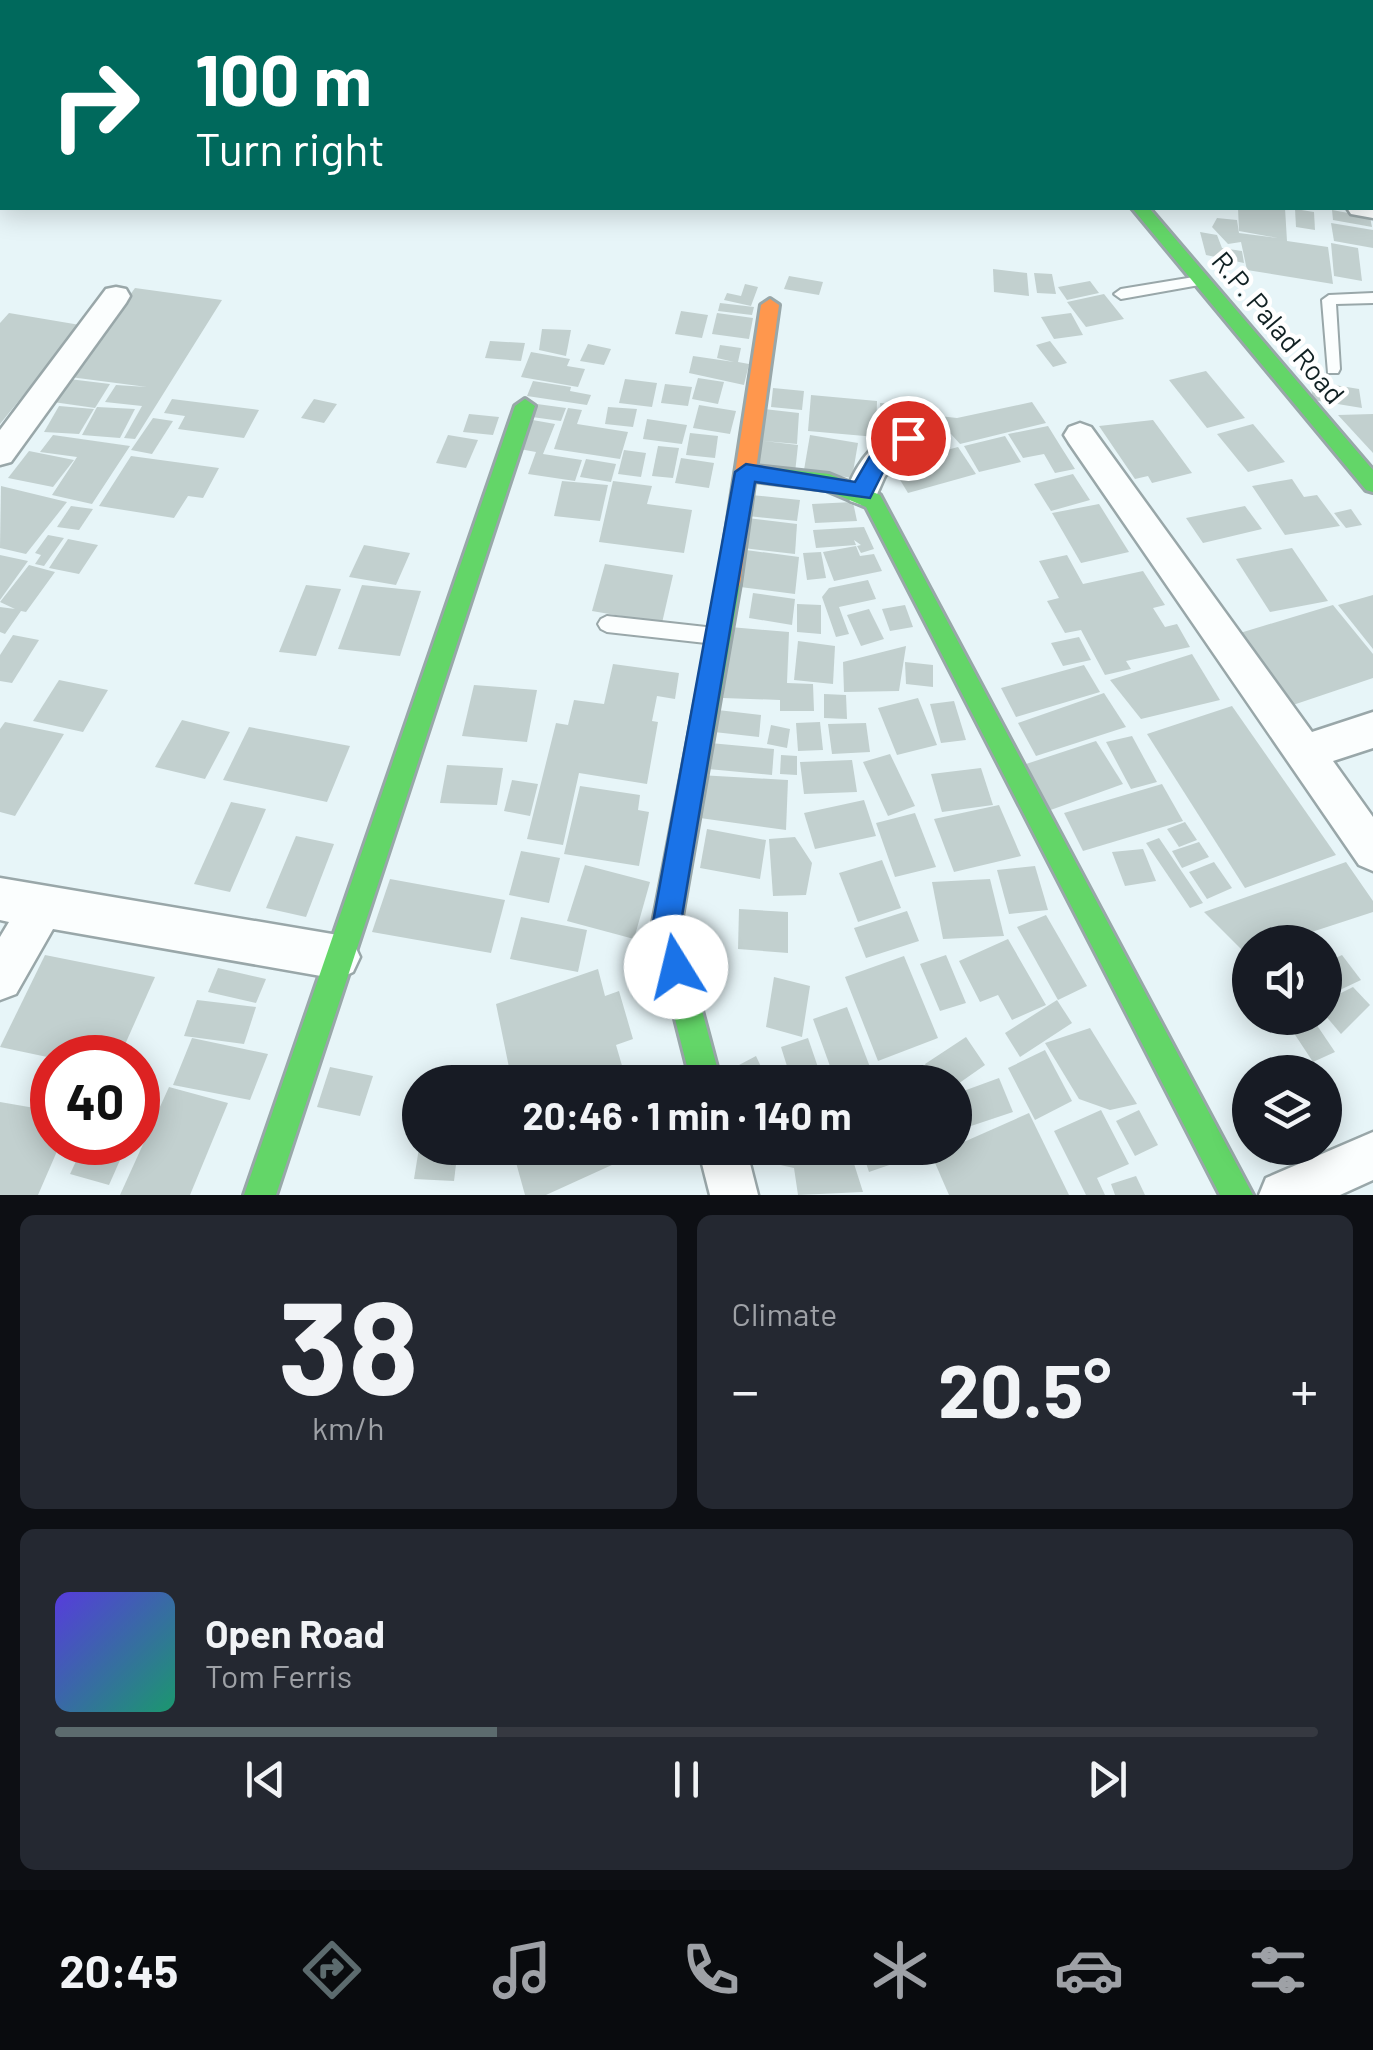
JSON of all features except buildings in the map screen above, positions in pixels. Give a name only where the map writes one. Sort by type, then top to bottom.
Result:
[{"type":"street","name":"R.P. Palad Road","points":[[1142,210],[1373,484]]},
{"type":"street","points":[[0,453],[116,296]]},
{"type":"street","points":[[702,1065],[666,928],[720,637],[770,304]]},
{"type":"street","points":[[260,1195],[525,406]]},
{"type":"street","points":[[1080,435],[1373,851]]},
{"type":"street","points":[[862,492],[868,472],[880,456],[908,438]]},
{"type":"street","points":[[746,472],[834,484],[862,492],[873,501],[1237,1195]]},
{"type":"street","points":[[1305,752],[1373,730]]},
{"type":"street","points":[[0,978],[20,904],[338,957]]},
{"type":"street","points":[[1283,1195],[1373,1156]]},
{"type":"street","points":[[726,1165],[734,1195]]},
{"type":"lane","points":[[1121,294],[1200,281]]},
{"type":"lane","points":[[1332,369],[1329,300],[1373,298]]},
{"type":"lane","points":[[606,624],[720,637]]},
{"type":"traffic: fast","points":[[1142,210],[1373,484]]},
{"type":"traffic: fast","points":[[260,1195],[525,406]]},
{"type":"traffic: fast","points":[[746,473],[829,482],[873,501],[1237,1195]]},
{"type":"traffic: fast","points":[[702,1065],[666,928],[729,584]]},
{"type":"traffic: slow","points":[[729,584],[770,305]]},
{"type":"route","points":[[676,967],[666,928],[746,472],[834,484],[862,492],[868,472],[880,456],[908,438]]}]
